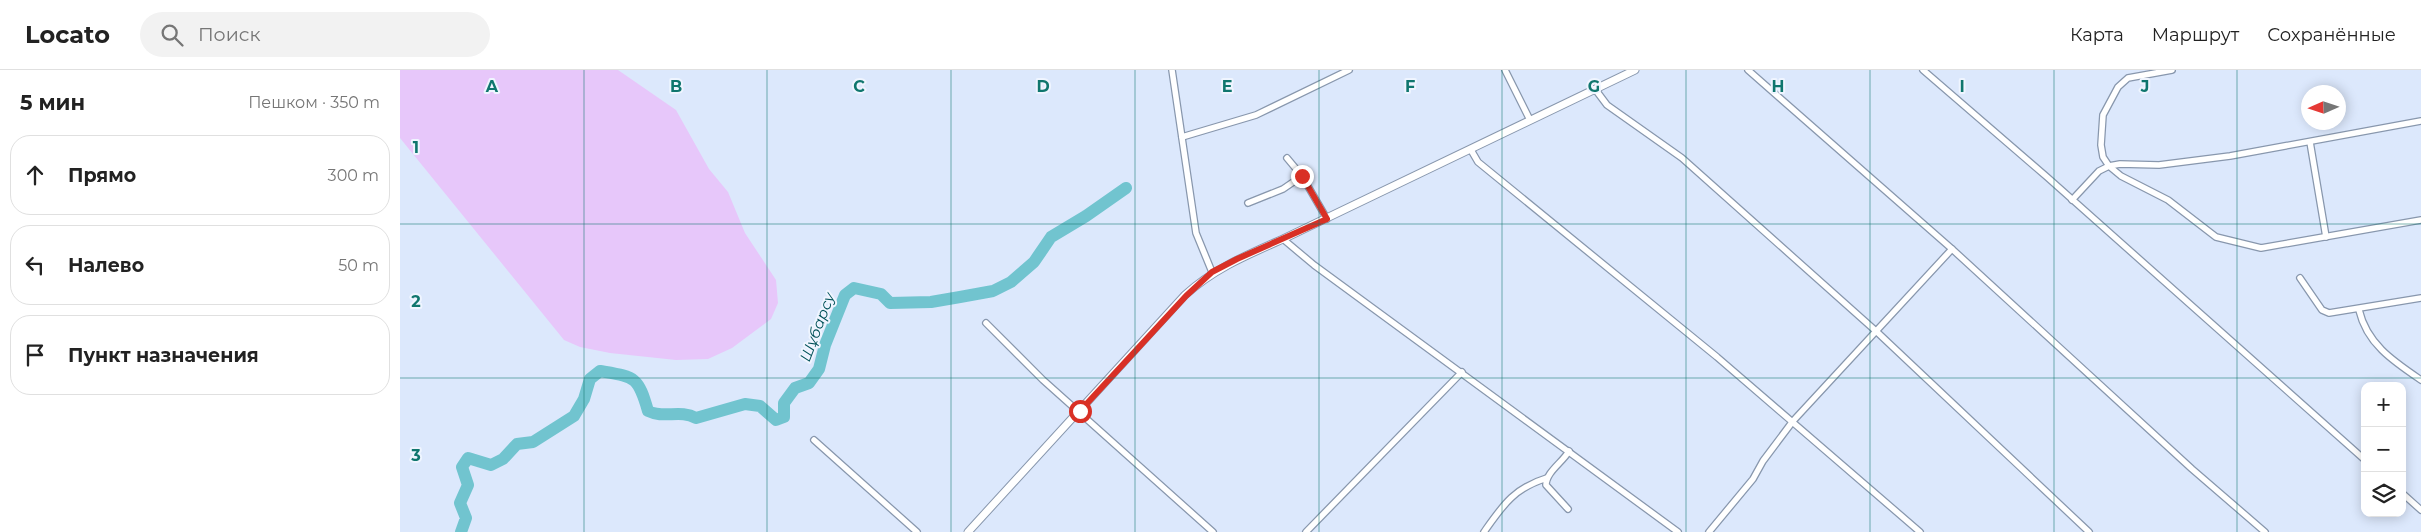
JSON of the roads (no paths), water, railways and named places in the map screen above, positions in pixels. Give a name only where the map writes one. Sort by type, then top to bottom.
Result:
[{"type":"street","points":[[1172,70],[1196,233],[1212,272]]},
{"type":"street","points":[[1182,137],[1256,115],[1349,70]]},
{"type":"street","points":[[1505,70],[1530,120]]},
{"type":"street","points":[[968,532],[1186,296],[1212,272],[1327,219],[1635,70]]},
{"type":"street","points":[[1748,70],[1952,249],[2192,469],[2265,532]]},
{"type":"street","points":[[1923,70],[2361,456]]},
{"type":"street","points":[[2172,70],[2128,78],[2118,87],[2103,115],[2101,145],[2103,157],[2109,166],[2136,185],[2168,200],[2216,237],[2261,248],[2421,220]]},
{"type":"street","points":[[1595,89],[1607,105],[1689,164],[1877,332],[2089,532]]},
{"type":"street","points":[[2072,200],[2098,171],[2109,166],[2120,164],[2159,165],[2230,156],[2421,121]]},
{"type":"street","points":[[2310,142],[2326,237]]},
{"type":"street","points":[[1471,150],[1478,162],[1639,292],[1793,421],[1920,532]]},
{"type":"street","points":[[1287,158],[1302,176],[1327,219]]},
{"type":"street","points":[[1248,202],[1282,189],[1302,176]]},
{"type":"street","points":[[1283,240],[1314,265],[1678,532]]},
{"type":"street","points":[[1709,532],[1753,480],[1763,461],[1793,421],[1952,249]]},
{"type":"street","points":[[2300,278],[2322,310],[2336,314],[2421,298]]},
{"type":"street","points":[[2359,310],[2362,323],[2371,340],[2387,356],[2421,380]]},
{"type":"street","points":[[986,323],[1043,380],[1080,411],[1213,532]]},
{"type":"street","points":[[1306,532],[1462,372]]},
{"type":"street","points":[[814,440],[917,532]]},
{"type":"street","points":[[1484,532],[1509,497],[1536,481],[1547,478],[1563,461],[1569,451]]},
{"type":"street","points":[[1547,478],[1548,490],[1568,510]]},
{"type":"street","points":[[2406,497],[2421,510]]},
{"type":"waterway","name":"Шұбарсу","points":[[461,532],[466,518],[460,503],[468,485],[462,467],[468,458],[491,465],[503,459],[517,444],[533,442],[574,416],[584,399],[590,379],[600,371],[621,375],[633,380],[641,391],[648,411],[654,413],[684,414],[696,418],[745,404],[760,406],[776,420],[784,417],[784,403],[795,388],[809,383],[819,369],[825,345],[845,295],[854,288],[881,294],[890,303],[931,302],[993,291],[1011,282],[1034,262],[1051,237],[1086,216],[1126,188]]}]
